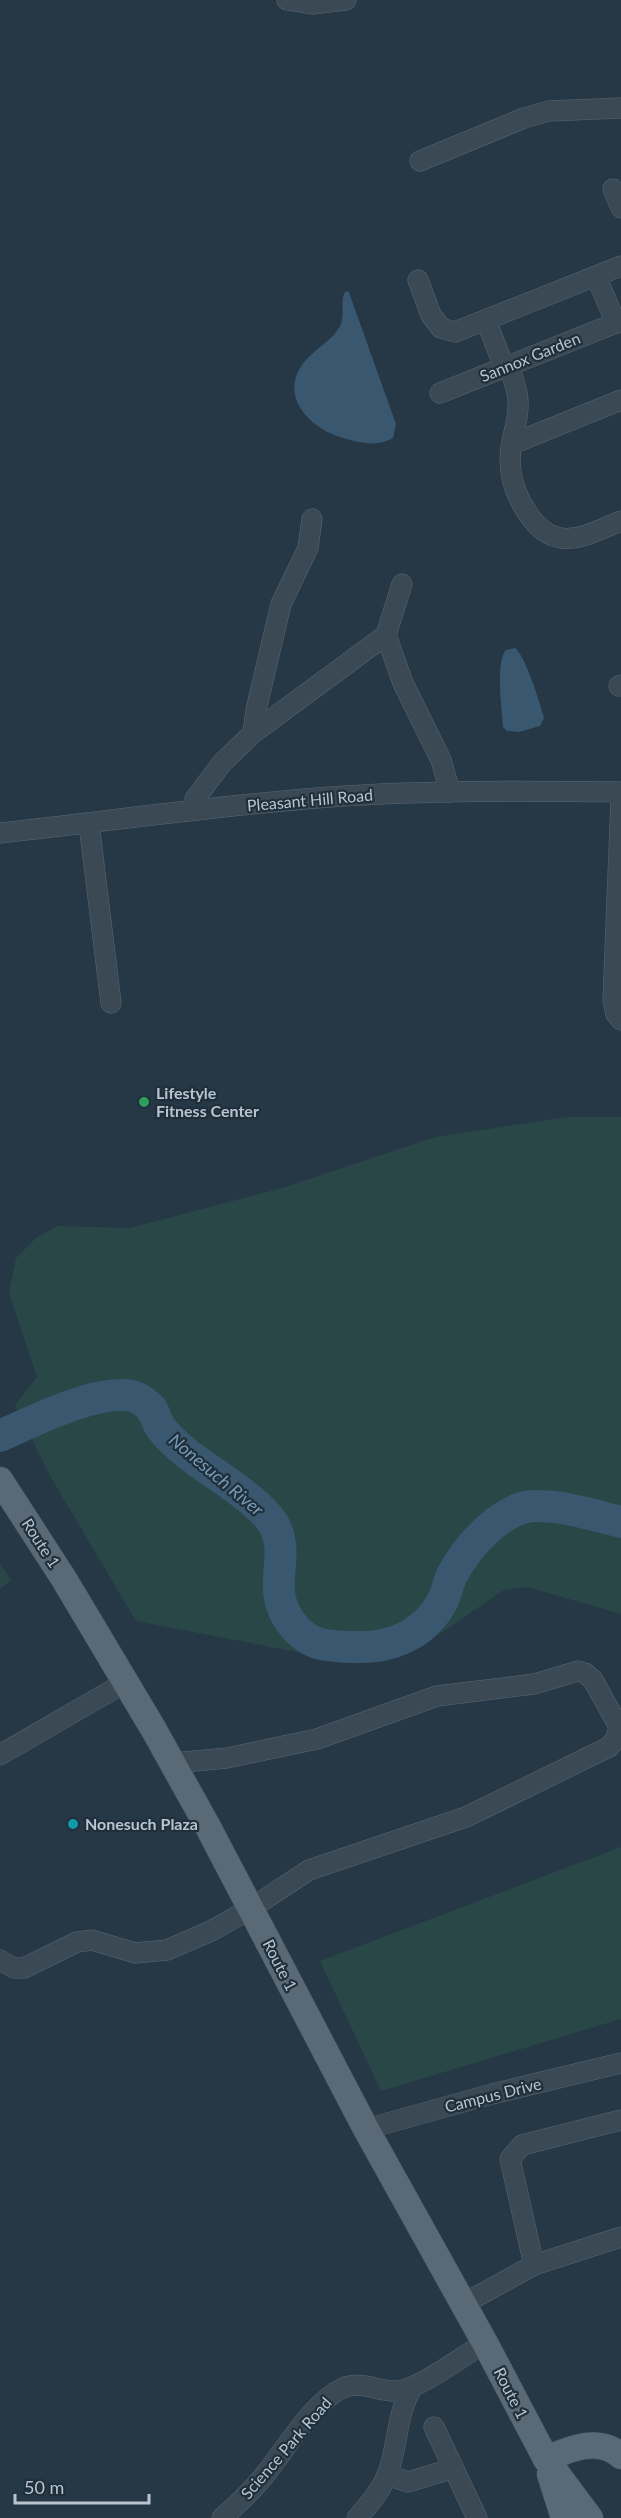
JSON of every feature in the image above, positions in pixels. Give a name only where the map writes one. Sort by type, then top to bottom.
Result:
[{"type":"main road","name":"Route 1","points":[[0,1480],[64,1579],[173,1764],[366,2129],[485,2343],[546,2459],[590,2518]]},
{"type":"main road","points":[[546,2459],[582,2446],[600,2446],[615,2451],[621,2456]]},
{"type":"main road","name":"Route 1","points":[[546,2459],[564,2518]]},
{"type":"street","points":[[287,0],[312,4],[346,0]]},
{"type":"street","points":[[420,161],[524,118],[549,111],[621,108]]},
{"type":"street","points":[[613,189],[621,208]]},
{"type":"street","points":[[418,280],[431,315],[441,328],[455,333],[621,266]]},
{"type":"street","points":[[596,276],[619,322]]},
{"type":"street","points":[[486,320],[519,399],[517,426],[512,444],[513,488],[521,504],[534,523],[559,540],[576,539],[621,521]]},
{"type":"street","name":"Sannox Garden","points":[[440,393],[619,322]]},
{"type":"street","points":[[512,444],[621,400]]},
{"type":"street","points":[[253,733],[256,710],[281,604],[308,548],[312,519]]},
{"type":"street","points":[[195,810],[195,799],[222,763],[253,733],[386,635],[402,584]]},
{"type":"street","points":[[386,635],[403,683],[441,760],[450,792]]},
{"type":"street","name":"Pleasant Hill Road","points":[[0,833],[330,797],[450,792],[621,792]]},
{"type":"street","points":[[621,800],[613,1000],[616,1014],[621,1020]]},
{"type":"street","points":[[89,824],[111,1003]]},
{"type":"street","points":[[0,1960],[14,1968],[24,1968],[77,1942],[92,1940],[135,1953],[167,1950],[211,1931],[250,1909],[309,1870],[466,1817],[609,1747],[616,1739],[620,1727],[593,1680],[585,1673],[578,1671],[534,1684],[437,1696],[317,1739],[228,1758],[173,1764]]},
{"type":"street","points":[[0,1755],[126,1682]]},
{"type":"street","name":"Campus Drive","points":[[366,2129],[492,2094],[621,2063]]},
{"type":"street","points":[[534,2265],[510,2159],[522,2145],[621,2120]]},
{"type":"street","points":[[463,2304],[534,2265],[621,2237]]},
{"type":"street","name":"Science Park Road","points":[[222,2518],[251,2491],[308,2419],[344,2388],[355,2385],[397,2391],[412,2388],[485,2343]]},
{"type":"street","points":[[357,2518],[387,2475],[398,2418],[403,2403],[412,2388]]},
{"type":"street","points":[[434,2427],[477,2518]]},
{"type":"street","points":[[387,2475],[408,2482],[454,2468]]},
{"type":"green space","points":[[567,1117],[621,1117],[621,1614],[527,1587],[504,1590],[432,1639],[384,1662],[334,1659],[136,1621],[50,1476],[15,1405],[37,1377],[9,1293],[16,1258],[36,1238],[57,1226],[130,1228],[282,1188],[435,1137]]},
{"type":"green space","points":[[0,1563],[11,1580],[0,1589]]},
{"type":"green space","points":[[621,1847],[621,2019],[381,2091],[320,1961]]},
{"type":"water","points":[[346,291],[349,292],[396,424],[393,438],[380,443],[359,442],[328,432],[307,417],[296,397],[294,385],[297,373],[305,361],[333,336],[342,322],[343,298]]},
{"type":"water","points":[[515,648],[528,669],[544,718],[540,726],[519,732],[507,731],[503,727],[500,686],[503,656],[506,650]]},
{"type":"waterway","name":"Nonesuch River","points":[[0,1436],[65,1408],[101,1397],[132,1396],[142,1401],[151,1408],[161,1428],[176,1445],[249,1498],[268,1516],[279,1538],[279,1586],[284,1611],[303,1635],[317,1643],[328,1645],[361,1647],[386,1644],[398,1641],[419,1629],[436,1611],[464,1555],[489,1528],[519,1509],[529,1506],[555,1507],[621,1522]]},
{"type":"place","name":"Lifestyle Fitness Center","points":[[144,1102]]},
{"type":"place","name":"Nonesuch Plaza","points":[[73,1824]]}]
